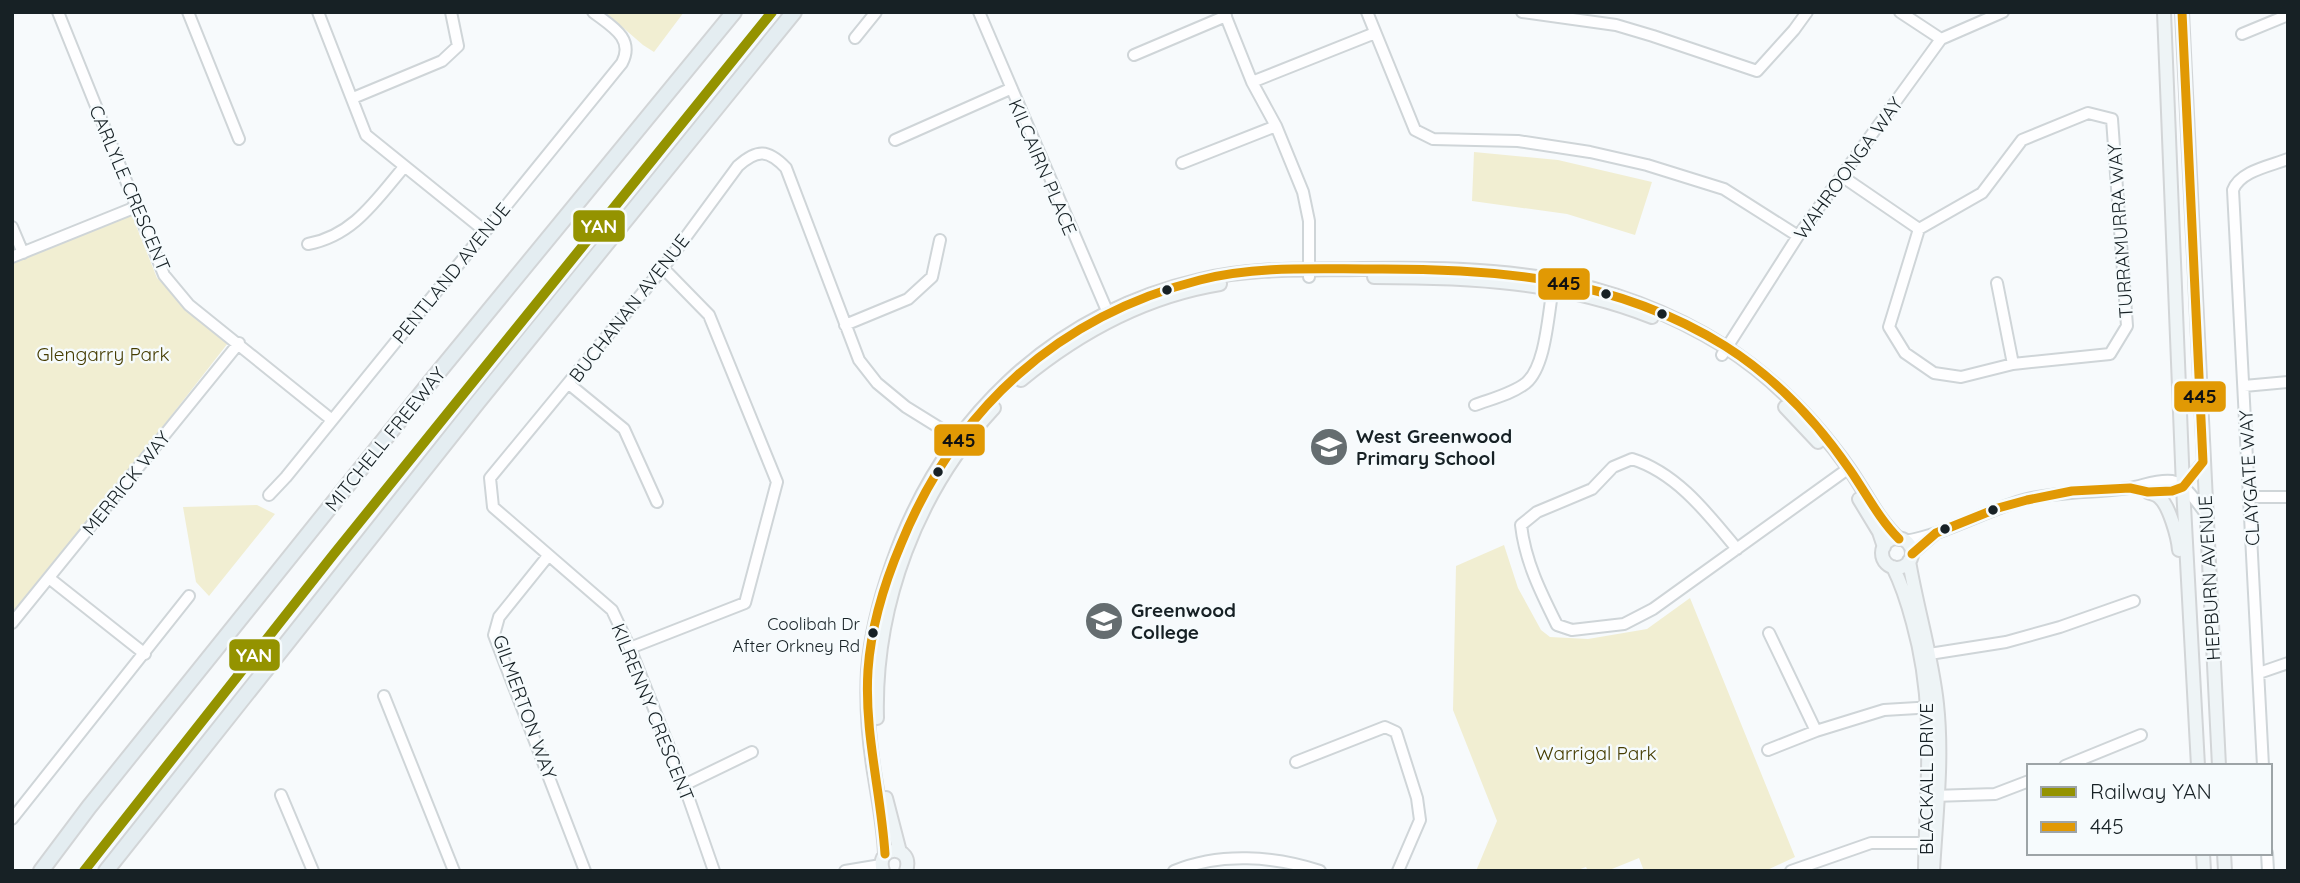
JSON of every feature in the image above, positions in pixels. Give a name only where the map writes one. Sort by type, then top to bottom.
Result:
[{"type":"highway","name":"MITCHELL FREEWAY","points":[[41,871],[89,807],[432,380],[734,12]]},
{"type":"highway","points":[[106,871],[478,402],[794,12]]},
{"type":"main road","name":"HEPBURN AVENUE","points":[[2164,12],[2183,487],[2198,764]]},
{"type":"main road","name":"HEPBURN AVENUE","points":[[2182,12],[2220,764]]},
{"type":"main road","points":[[883,863],[869,733],[867,687],[872,643],[888,578],[905,530],[926,487],[961,440],[1019,383],[1109,316],[1165,298],[1213,285],[1309,273],[1553,284],[1612,302],[1668,324],[1724,352],[1793,414],[1846,471],[1886,524],[1909,545],[1910,558],[1904,566],[1893,567],[1884,560],[1882,552],[1890,540],[1902,540]]},
{"type":"main road","points":[[906,871],[907,861],[900,852],[886,797],[877,733],[877,677],[881,645],[896,579],[916,526],[961,440]]},
{"type":"main road","points":[[1846,471],[1884,547]]},
{"type":"main road","points":[[2148,492],[2160,497],[2172,523],[2179,544],[2182,589],[2189,612]]},
{"type":"main road","name":"BLACKALL DRIVE","points":[[1910,558],[1932,707],[1934,796],[1925,871]]},
{"type":"main road","name":"BLACKALL DRIVE","points":[[1893,567],[1925,655]]},
{"type":"main road","name":"BLACKALL DRIVE","points":[[1930,843],[1933,871]]},
{"type":"main road","points":[[883,863],[894,850],[900,852]]},
{"type":"street","name":"CARLYLE CRESCENT","points":[[58,12],[164,275],[189,305],[332,420]]},
{"type":"street","points":[[188,12],[239,139]]},
{"type":"street","points":[[318,12],[366,135],[485,231]]},
{"type":"street","points":[[353,98],[442,61],[458,46],[451,12]]},
{"type":"street","name":"PENTLAND AVENUE","points":[[269,495],[622,63],[626,47],[624,39],[593,12]]},
{"type":"street","points":[[855,38],[876,12]]},
{"type":"street","name":"KILCAIRN PLACE","points":[[979,12],[1109,316]]},
{"type":"street","points":[[1367,12],[1415,130],[1433,139],[1518,141],[1590,152],[1647,165],[1724,189],[1798,236]]},
{"type":"street","points":[[1522,12],[1616,25],[1757,71],[1807,12]]},
{"type":"street","points":[[1900,12],[1941,39],[2003,12]]},
{"type":"street","points":[[1133,55],[1225,14],[1252,82],[1276,126],[1307,206],[1309,273]]},
{"type":"street","points":[[2242,34],[2288,15]]},
{"type":"street","points":[[1252,82],[1375,33]]},
{"type":"street","name":"WAHROONGA WAY","points":[[1724,352],[1798,236],[1941,39]]},
{"type":"street","points":[[895,141],[1010,89]]},
{"type":"street","name":"TURRAMURRA WAY","points":[[2088,113],[2112,119],[2127,327],[2110,354],[2013,364],[1961,377],[1934,373],[1905,353],[1889,327],[1919,229],[1982,194],[2022,140],[2088,113]]},
{"type":"street","points":[[1182,163],[1276,126]]},
{"type":"street","name":"BUCHANAN AVENUE","points":[[490,478],[663,268],[738,166],[750,156],[763,153],[775,156],[786,168],[845,325]]},
{"type":"street","name":"CLAYGATE WAY","points":[[2263,764],[2233,190],[2243,177],[2288,159]]},
{"type":"street","points":[[308,244],[330,239],[350,227],[404,167]]},
{"type":"street","points":[[1843,177],[1919,229]]},
{"type":"street","points":[[12,227],[17,255],[136,208]]},
{"type":"street","points":[[940,240],[932,277],[908,299],[845,325],[859,360],[877,383],[906,407],[961,440]]},
{"type":"street","points":[[630,648],[745,603],[777,482],[709,315],[663,268]]},
{"type":"street","points":[[1997,283],[2013,364]]},
{"type":"street","points":[[1475,405],[1517,389],[1532,377],[1540,360],[1553,284]]},
{"type":"street","name":"MERRICK WAY","points":[[12,623],[239,343]]},
{"type":"street","points":[[2244,386],[2288,382]]},
{"type":"street","points":[[569,384],[624,429],[657,502]]},
{"type":"street","points":[[1737,549],[1699,502],[1650,464],[1632,459],[1613,467],[1592,489],[1537,512],[1521,525],[1523,543],[1538,586],[1557,625],[1572,630],[1624,624],[1653,608],[1737,549],[1846,471]]},
{"type":"street","points":[[2130,488],[2148,492],[2172,491],[2183,487],[2203,463]]},
{"type":"street","name":"KILRENNY CRESCENT","points":[[490,478],[493,508],[612,610],[630,648],[684,785],[714,871]]},
{"type":"street","points":[[1902,540],[1936,533],[2027,499],[2072,491],[2130,488],[2149,483],[2173,481],[2183,487],[2206,514]]},
{"type":"street","points":[[2250,497],[2288,497]]},
{"type":"street","points":[[1910,558],[1936,533]]},
{"type":"street","name":"GILMERTON WAY","points":[[548,556],[499,617],[494,635],[585,871]]},
{"type":"street","points":[[49,578],[145,654]]},
{"type":"street","points":[[12,819],[189,596]]},
{"type":"street","points":[[1925,655],[2019,638],[2134,601]]},
{"type":"street","points":[[1769,634],[1816,731]]},
{"type":"street","points":[[2259,673],[2288,663]]},
{"type":"street","points":[[384,696],[454,871]]},
{"type":"street","points":[[1768,750],[1816,731],[1884,710],[1932,707]]},
{"type":"street","points":[[1296,762],[1385,727],[1396,732],[1418,798],[1420,820],[1398,871]]},
{"type":"street","points":[[2070,764],[2141,735]]},
{"type":"street","points":[[684,785],[752,752]]},
{"type":"street","points":[[1934,796],[1995,794],[2027,782]]},
{"type":"street","points":[[281,795],[313,871]]},
{"type":"street","points":[[1791,871],[1871,843],[1930,843]]},
{"type":"street","points":[[1174,871],[1220,860],[1263,858],[1320,871]]},
{"type":"street","points":[[845,871],[883,863]]},
{"type":"green space","points":[[605,12],[684,12],[654,52]]},
{"type":"green space","points":[[1474,152],[1558,160],[1652,182],[1635,235],[1567,214],[1472,201]]},
{"type":"green space","name":"Glengarry Park","points":[[131,213],[157,278],[228,343],[12,620],[12,264]]},
{"type":"green space","points":[[257,505],[275,514],[209,596],[196,582],[183,507]]},
{"type":"green space","name":"Warrigal Park","points":[[1504,545],[1518,588],[1541,630],[1550,637],[1588,639],[1647,629],[1690,598],[1795,857],[1765,871],[1644,871],[1639,858],[1607,871],[1588,871],[1586,867],[1575,871],[1476,871],[1497,821],[1453,710],[1456,566]]},
{"type":"rail line","name":"YAN","points":[[84,871],[333,555],[772,12]]},
{"type":"transit line","name":"445","points":[[1912,554],[1936,533],[1998,508],[2027,500],[2072,491],[2130,488],[2148,492],[2172,491],[2183,487],[2203,462],[2182,12]]},
{"type":"transit line","name":"445","points":[[885,854],[868,717],[868,670],[879,606],[901,544],[924,495],[951,451],[982,411],[1018,375],[1057,344],[1101,317],[1149,296],[1200,280],[1242,272],[1284,269],[1463,271],[1553,281],[1640,305],[1683,323],[1725,346],[1777,386],[1823,435],[1899,539]]},
{"type":"place","name":"West Greenwood Primary School","points":[[1329,447]]},
{"type":"place","name":"Greenwood College","points":[[1104,621]]},
{"type":"place","name":"Coolibah Dr After Orkney Rd","points":[[873,633]]}]
